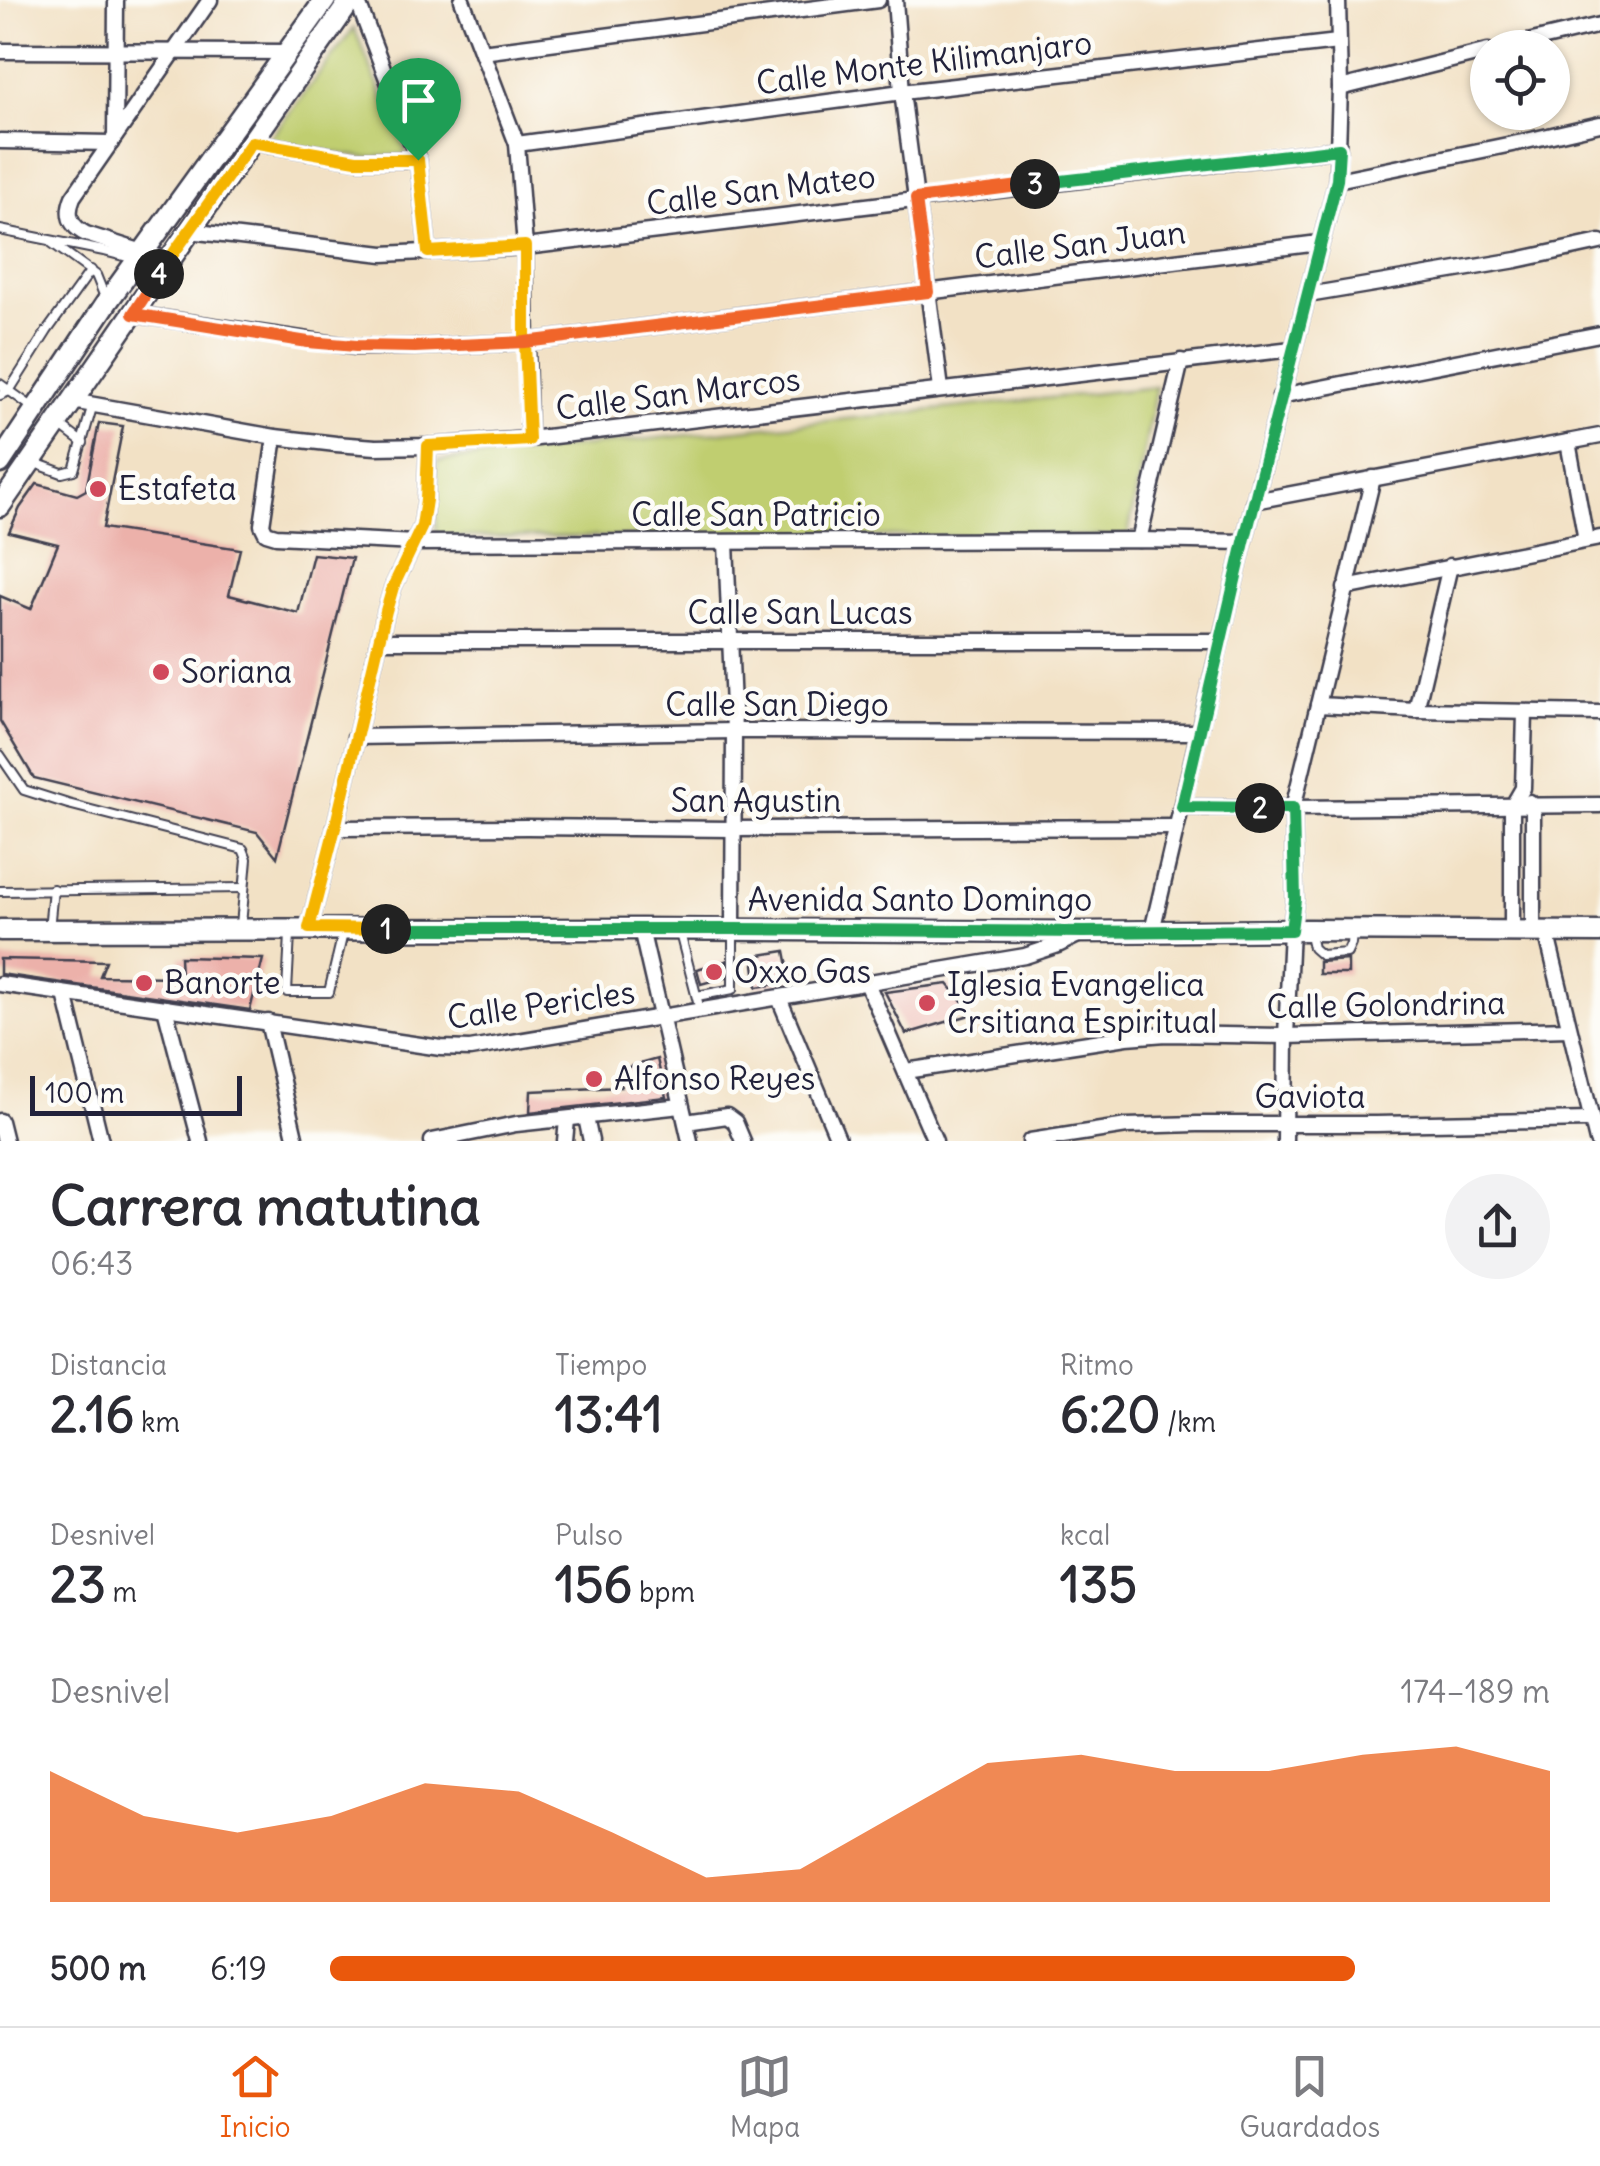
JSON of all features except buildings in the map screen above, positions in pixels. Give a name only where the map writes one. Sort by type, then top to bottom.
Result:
[{"type":"main road","points":[[2,454],[325,0]]},
{"type":"main road","points":[[0,506],[57,423],[82,403],[166,263],[354,0]]},
{"type":"main road","name":"Avenida Santo Domingo","points":[[0,930],[1600,932]]},
{"type":"street","points":[[112,140],[116,0]]},
{"type":"street","points":[[166,263],[106,246],[76,229],[69,211],[112,140],[210,0]]},
{"type":"street","points":[[354,0],[418,160],[428,252]]},
{"type":"street","points":[[462,0],[518,144],[525,246],[529,440]]},
{"type":"street","points":[[482,52],[878,0]]},
{"type":"street","points":[[894,0],[940,389]]},
{"type":"street","points":[[1152,931],[1254,501],[1337,180],[1338,0]]},
{"type":"street","points":[[1570,32],[1600,25]]},
{"type":"street","name":"Calle Monte Kilimanjaro","points":[[518,144],[902,92],[1338,42]]},
{"type":"street","points":[[0,51],[288,52]]},
{"type":"street","points":[[1340,88],[1470,56]]},
{"type":"street","points":[[1337,180],[1600,124]]},
{"type":"street","points":[[0,141],[112,140]]},
{"type":"street","points":[[252,142],[356,160],[418,160]]},
{"type":"street","name":"Calle San Mateo","points":[[190,231],[382,254],[525,246],[1339,149]]},
{"type":"street","points":[[1308,296],[1600,242]]},
{"type":"street","name":"Calle San Juan","points":[[133,314],[356,346],[525,342],[1319,244]]},
{"type":"street","points":[[1280,396],[1600,334]]},
{"type":"street","name":"Calle San Marcos","points":[[82,403],[276,437],[376,447],[428,446],[529,440],[1292,349]]},
{"type":"street","points":[[1139,540],[1181,360]]},
{"type":"street","points":[[1254,501],[1600,436]]},
{"type":"street","name":"Calle San Patricio","points":[[276,437],[262,525],[270,535],[415,543],[1244,542]]},
{"type":"street","points":[[1345,588],[1593,539],[1568,442]]},
{"type":"street","points":[[300,928],[335,828],[393,587],[422,526],[428,446]]},
{"type":"street","points":[[1286,1141],[1286,1036],[1300,930],[1295,900],[1293,808],[1373,478]]},
{"type":"street","points":[[726,544],[734,732],[733,929]]},
{"type":"street","points":[[1416,710],[1450,566]]},
{"type":"street","name":"Calle San Lucas","points":[[379,641],[1220,641]]},
{"type":"street","points":[[1318,705],[1600,713]]},
{"type":"street","points":[[1525,713],[1523,788],[1512,807],[1530,931],[1569,1029],[1597,1141]]},
{"type":"street","name":"Calle San Diego","points":[[355,737],[1198,732]]},
{"type":"street","points":[[1523,788],[1533,807],[1530,931]]},
{"type":"street","points":[[1182,807],[1600,805]]},
{"type":"street","name":"San Agustin","points":[[335,828],[1176,827]]},
{"type":"street","points":[[641,928],[690,1141]]},
{"type":"street","name":"Calle Pericles","points":[[0,984],[470,1049],[662,1016],[698,1003],[732,997],[779,998],[1025,956],[1058,946],[1084,932]]},
{"type":"street","points":[[868,983],[935,1141]]},
{"type":"street","points":[[65,994],[101,1141]]},
{"type":"street","points":[[779,998],[838,1141]]},
{"type":"street","points":[[165,1008],[200,1141]]},
{"type":"street","points":[[268,1022],[296,1141]]},
{"type":"street","name":"Calle Golondrina","points":[[906,1071],[1166,1034],[1286,1036],[1569,1029]]},
{"type":"street","points":[[432,1141],[472,1137],[516,1124],[681,1106]]},
{"type":"street","points":[[686,1122],[728,1116],[743,1141]]},
{"type":"street","points":[[586,1118],[591,1141]]},
{"type":"street","points":[[566,1141],[567,1120]]},
{"type":"street","name":"Gaviota","points":[[1030,1141],[1127,1126],[1592,1120]]},
{"type":"street","points":[[0,1121],[5,1141]]},
{"type":"street","points":[[1502,1123],[1507,1141]]},
{"type":"street","points":[[1197,1124],[1197,1141]]},
{"type":"street","points":[[1376,1124],[1376,1141]]},
{"type":"lane","points":[[0,230],[106,246]]},
{"type":"lane","points":[[48,240],[90,270],[100,282],[107,302]]},
{"type":"lane","points":[[4,393],[90,270]]},
{"type":"lane","points":[[0,384],[4,393],[36,409]]},
{"type":"lane","points":[[30,462],[62,473],[74,470],[83,443],[82,403]]},
{"type":"lane","points":[[57,423],[83,443]]},
{"type":"lane","points":[[0,756],[24,790],[240,847],[247,856],[240,930]]},
{"type":"lane","points":[[49,929],[52,888]]},
{"type":"lane","points":[[0,890],[244,888]]},
{"type":"lane","points":[[300,928],[287,992],[329,992],[344,928]]},
{"type":"lane","points":[[679,929],[698,1003]]},
{"type":"lane","points":[[732,997],[733,929]]},
{"type":"green space","points":[[354,28],[407,154],[367,158],[267,142]]},
{"type":"green space","points":[[1156,387],[1128,536],[436,537],[436,461]]},
{"type":"place","name":"Estafeta","points":[[98,489]]},
{"type":"place","name":"Soriana","points":[[161,672]]},
{"type":"place","name":"Oxxo Gas","points":[[714,972]]},
{"type":"place","name":"Banorte","points":[[144,983]]},
{"type":"place","name":"Iglesia Evangelica Crsitiana Espiritual","points":[[927,1003]]},
{"type":"place","name":"Alfonso Reyes","points":[[594,1079]]},
{"type":"route","points":[[418,160],[356,160],[252,142],[133,314],[308,342],[415,347],[525,342],[928,292],[916,199],[1339,149],[1337,180],[1244,542],[1182,807],[1293,808],[1295,900],[1291,930],[309,928],[386,611],[422,526],[428,446],[529,440],[525,342],[525,246],[428,252],[418,160]]}]
